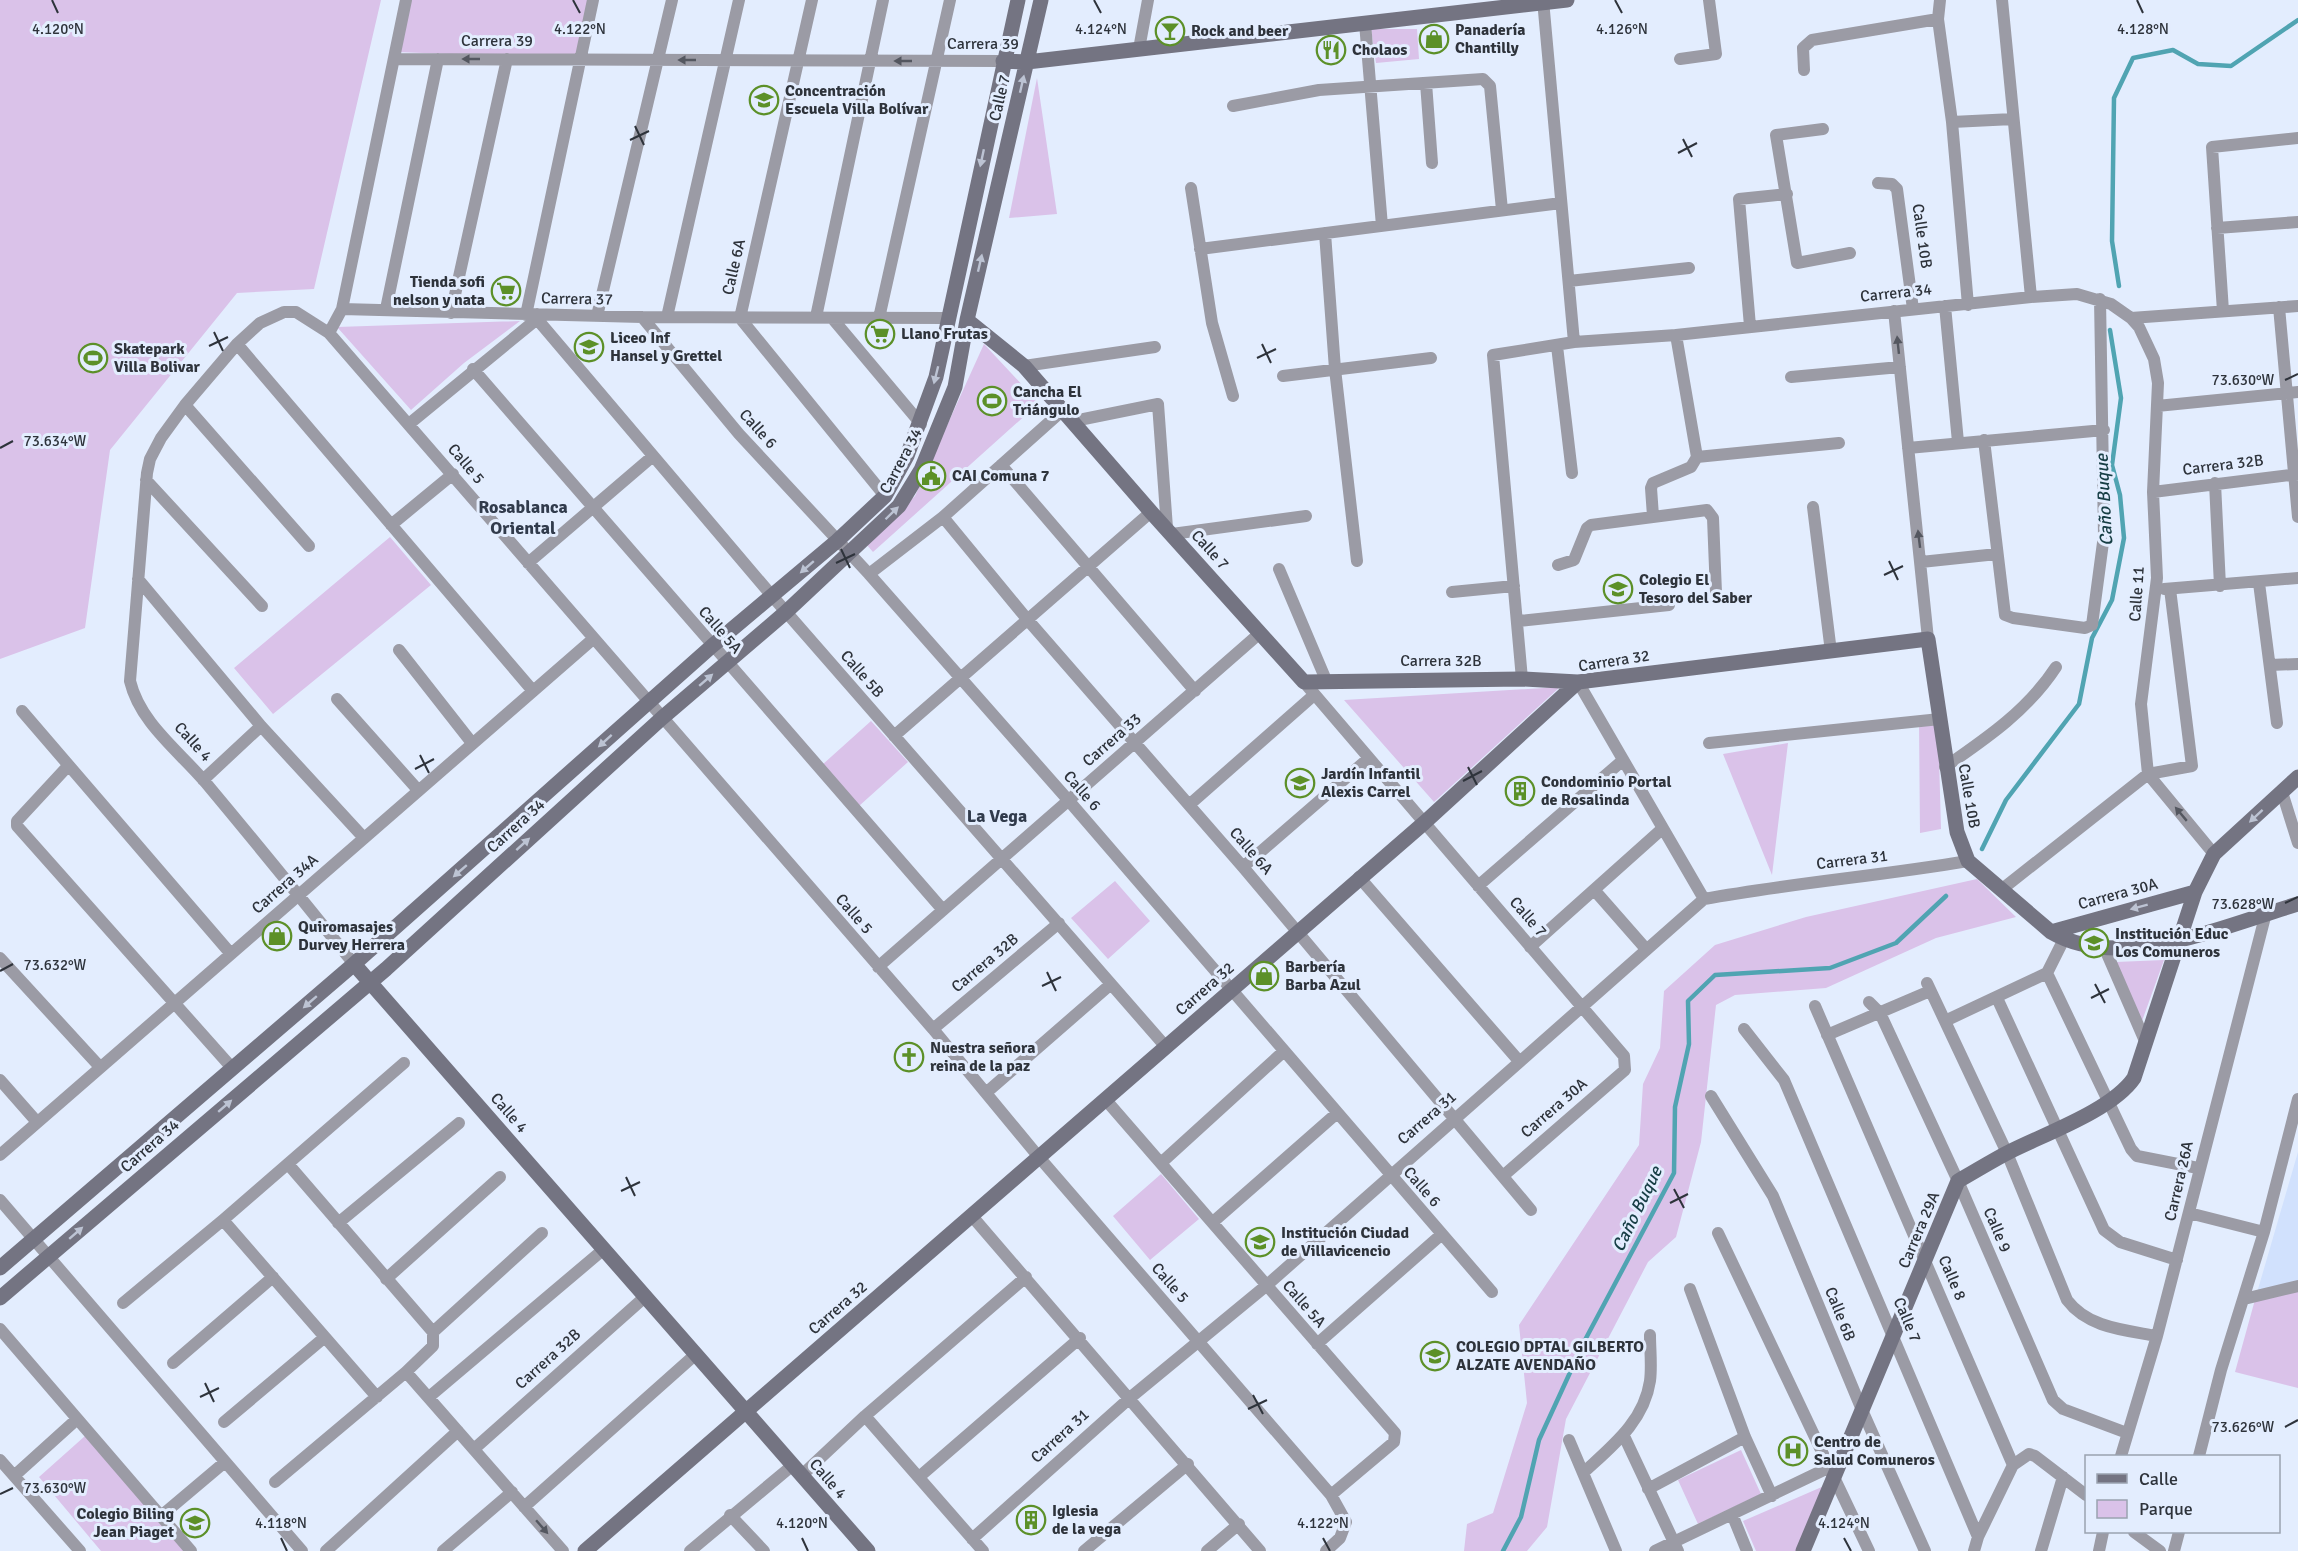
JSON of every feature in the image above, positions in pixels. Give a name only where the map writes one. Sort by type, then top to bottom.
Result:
[{"type":"street","points":[[364,838],[261,726],[138,579],[148,467],[155,449],[185,405],[237,344],[260,323],[284,312],[296,312],[329,333],[342,309],[406,0]]},
{"type":"street","points":[[410,424],[533,316],[579,60],[593,0]]},
{"type":"street","points":[[597,316],[660,60],[672,0]]},
{"type":"street","points":[[667,317],[739,0]]},
{"type":"street","name":"Calle 6A","points":[[812,0],[740,318],[885,495]]},
{"type":"street","points":[[816,317],[883,0]]},
{"type":"street","points":[[879,318],[950,0]]},
{"type":"street","name":"Calle 7","points":[[948,318],[1018,0]]},
{"type":"street","name":"Calle 7","points":[[1041,0],[967,320],[1024,366],[1069,415],[1150,512],[1304,682],[1624,1056],[1625,1065]]},
{"type":"street","points":[[1140,49],[1148,0]]},
{"type":"street","name":"Carrera 39","points":[[395,60],[1027,62],[1567,0]]},
{"type":"street","points":[[1680,59],[1716,54],[1709,0]]},
{"type":"street","points":[[1940,0],[1938,19],[1952,123],[1968,305]]},
{"type":"street","points":[[2002,0],[2031,297]]},
{"type":"street","points":[[1543,1],[1574,342]]},
{"type":"street","points":[[1804,69],[1803,48],[1812,40],[1938,19]]},
{"type":"street","points":[[1365,23],[1372,85],[1382,226]]},
{"type":"street","points":[[386,309],[438,59]]},
{"type":"street","points":[[451,313],[507,59]]},
{"type":"street","points":[[1233,106],[1319,90],[1483,79],[1487,81],[1502,210]]},
{"type":"street","points":[[1426,83],[1432,163]]},
{"type":"street","points":[[1952,123],[2013,118]]},
{"type":"street","points":[[1823,129],[1776,135],[1797,263],[1851,253]]},
{"type":"street","points":[[2223,311],[2212,147],[2298,138]]},
{"type":"street","name":"Calle 10B","points":[[1878,183],[1892,184],[1897,189],[1913,309]]},
{"type":"street","points":[[1191,188],[1212,323],[1233,396]]},
{"type":"street","points":[[1750,326],[1738,199],[1787,194]]},
{"type":"street","points":[[1200,249],[1561,203]]},
{"type":"street","points":[[2217,228],[2298,222]]},
{"type":"street","points":[[1325,233],[1335,369],[1357,561]]},
{"type":"street","points":[[1569,281],[1689,268]]},
{"type":"street","name":"Carrera 34","points":[[1514,586],[1493,356],[1574,342],[2077,294],[2100,299],[2131,318]]},
{"type":"street","points":[[1984,440],[2005,615],[2085,628],[2092,625],[2104,535],[2100,299]]},
{"type":"street","points":[[1945,306],[1958,442]]},
{"type":"street","points":[[2131,318],[2298,306]]},
{"type":"street","points":[[2280,307],[2293,392],[2298,517]]},
{"type":"street","name":"Carrera 37","points":[[342,309],[533,316],[948,318]]},
{"type":"street","name":"Calle 10B","points":[[1894,311],[1922,562],[1928,639],[1945,767],[1957,832],[1968,861],[2001,891],[2057,935]]},
{"type":"street","name":"Calle 5B","points":[[533,316],[773,597],[1166,1047]]},
{"type":"street","name":"Calle 6","points":[[642,317],[739,434],[869,574],[1070,801],[1336,1114],[1492,1292]]},
{"type":"street","points":[[832,318],[921,424]]},
{"type":"street","points":[[948,318],[967,320]]},
{"type":"street","name":"Carrera 34","points":[[0,1268],[354,964],[712,646],[837,541],[885,495],[899,472],[921,424],[936,377],[948,318]]},
{"type":"street","name":"Calle 11","points":[[2131,318],[2145,338],[2154,359],[2158,383],[2153,492],[2157,578],[2141,704],[2148,774]]},
{"type":"street","name":"Carrera 34","points":[[0,1298],[370,981],[662,718],[786,612],[899,506],[921,470],[955,387],[967,320]]},
{"type":"street","name":"Calle 5","points":[[329,333],[933,1029],[1038,1156],[1331,1495],[1346,1522],[1340,1538],[1326,1551]]},
{"type":"street","points":[[1653,516],[1651,488],[1653,483],[1691,468],[1697,457],[1676,334]]},
{"type":"street","points":[[237,344],[533,691]]},
{"type":"street","points":[[1557,346],[1572,473]]},
{"type":"street","points":[[1024,366],[1155,347]]},
{"type":"street","points":[[1283,376],[1431,358]]},
{"type":"street","points":[[1791,376],[1900,367]]},
{"type":"street","name":"Calle 5A","points":[[473,369],[726,663],[943,910]]},
{"type":"street","points":[[2157,406],[2293,392]]},
{"type":"street","points":[[869,574],[944,517],[1001,465],[1069,415],[1158,404],[1169,531],[1306,516]]},
{"type":"street","points":[[185,405],[309,546]]},
{"type":"street","points":[[1908,448],[2104,430]]},
{"type":"street","points":[[1697,457],[1839,443]]},
{"type":"street","points":[[528,563],[653,456]]},
{"type":"street","points":[[1001,465],[1195,691]]},
{"type":"street","points":[[391,525],[453,474]]},
{"type":"street","name":"Carrera 32B","points":[[2153,492],[2295,474]]},
{"type":"street","points":[[146,480],[262,606]]},
{"type":"street","points":[[2215,483],[2220,586]]},
{"type":"street","points":[[1813,507],[1831,652]]},
{"type":"street","points":[[1558,565],[1574,560],[1587,528],[1591,525],[1710,511],[1713,518],[1716,593]]},
{"type":"street","points":[[894,736],[1150,512]]},
{"type":"street","name":"Calle 6A","points":[[944,517],[1028,619],[1244,867],[1531,1210]]},
{"type":"street","points":[[1922,562],[1997,554]]},
{"type":"street","points":[[1278,569],[1326,680]]},
{"type":"street","points":[[2154,590],[2298,578]]},
{"type":"street","name":"Calle 4","points":[[138,579],[130,669],[132,691],[146,716],[298,893],[354,964],[866,1550]]},
{"type":"street","points":[[2259,583],[2277,723]]},
{"type":"street","points":[[1452,592],[1514,586],[1519,621],[1522,679]]},
{"type":"street","points":[[2001,891],[2148,774],[2189,769],[2193,763],[2170,589]]},
{"type":"street","points":[[1519,621],[1669,605]]},
{"type":"street","name":"Carrera 33","points":[[878,967],[1260,633]]},
{"type":"street","name":"Carrera 34A","points":[[0,1155],[298,893],[593,639]]},
{"type":"street","name":"Carrera 32","points":[[585,1551],[1424,823],[1578,682],[1928,639]]},
{"type":"street","points":[[399,650],[472,743]]},
{"type":"street","points":[[2270,665],[2298,664]]},
{"type":"street","points":[[1945,767],[2017,715],[2040,691],[2056,667]]},
{"type":"street","name":"Carrera 32B","points":[[1304,682],[1522,679],[1578,682]]},
{"type":"street","points":[[1578,682],[1704,899]]},
{"type":"street","points":[[1189,805],[1314,695]]},
{"type":"street","points":[[337,699],[418,790]]},
{"type":"street","points":[[22,711],[231,954]]},
{"type":"street","points":[[1709,742],[1940,719]]},
{"type":"street","points":[[203,780],[261,726]]},
{"type":"street","points":[[1244,867],[1369,758]]},
{"type":"street","points":[[1478,886],[1622,761]]},
{"type":"street","points":[[68,766],[16,823],[173,1004],[233,1069]]},
{"type":"street","points":[[2148,774],[2214,854]]},
{"type":"street","points":[[2180,938],[2195,892],[2214,854],[2298,777]]},
{"type":"street","points":[[2282,792],[2298,843]]},
{"type":"street","points":[[1530,947],[1596,891],[1662,829]]},
{"type":"street","name":"Carrera 31","points":[[972,1539],[1131,1397],[1267,1285],[1389,1174],[1582,1008],[1704,899],[1773,886],[1865,878],[1968,861]]},
{"type":"street","points":[[1359,878],[1519,1061]]},
{"type":"street","points":[[1596,891],[1646,949]]},
{"type":"street","name":"Carrera 30A","points":[[2057,935],[2195,892]]},
{"type":"street","points":[[2198,1168],[2137,1156],[2131,1149],[2048,973],[2057,935],[2105,949],[2142,948],[2298,904]]},
{"type":"street","name":"Carrera 26A","points":[[2121,1455],[2157,1336],[2189,1213],[2198,1168],[2266,913]]},
{"type":"street","name":"Carrera 32B","points":[[933,1029],[1059,924]]},
{"type":"street","name":"Carrera 29A","points":[[1803,1551],[1832,1471],[1862,1410],[1958,1181],[2007,1153],[2108,1103],[2124,1092],[2134,1078],[2180,938]]},
{"type":"street","points":[[2105,949],[2145,1041]]},
{"type":"street","points":[[0,958],[100,1067]]},
{"type":"street","points":[[1945,1020],[2048,973]]},
{"type":"street","points":[[987,1092],[1111,984]]},
{"type":"street","points":[[1827,1035],[1880,1013],[1929,987],[2007,1153],[2061,1286],[2075,1310],[2098,1323],[2157,1336]]},
{"type":"street","points":[[1997,998],[2109,1236],[2176,1260]]},
{"type":"street","name":"Calle 9","points":[[1869,1002],[1880,1013],[1958,1181],[2053,1400],[2062,1409],[2127,1433]]},
{"type":"street","name":"Calle 8","points":[[1815,1006],[1926,1258],[2013,1466]]},
{"type":"street","name":"Calle 7","points":[[1744,1029],[1784,1080],[1894,1334],[1978,1537]]},
{"type":"street","points":[[1161,1163],[1283,1052]]},
{"type":"street","points":[[123,1304],[224,1220],[404,1063]]},
{"type":"street","name":"Carrera 30A","points":[[1503,1176],[1625,1070],[1625,1065]]},
{"type":"street","points":[[0,1080],[38,1122]]},
{"type":"street","name":"Calle 6B","points":[[1711,1096],[1773,1196],[1862,1410],[1925,1551]]},
{"type":"street","name":"Calle 5A","points":[[1106,1099],[1395,1433],[1396,1438],[1331,1495]]},
{"type":"street","points":[[2199,1455],[2295,1122],[2298,1099]]},
{"type":"street","points":[[1213,1222],[1336,1114]]},
{"type":"street","points":[[338,1223],[459,1124]]},
{"type":"street","points":[[275,1482],[377,1397],[433,1346],[433,1332],[288,1164]]},
{"type":"street","points":[[386,1279],[500,1177]]},
{"type":"street","points":[[0,1200],[302,1551]]},
{"type":"street","points":[[2189,1213],[2264,1232]]},
{"type":"street","points":[[971,1215],[1131,1397],[1260,1551]]},
{"type":"street","points":[[224,1220],[377,1397]]},
{"type":"street","points":[[433,1332],[542,1233]]},
{"type":"street","points":[[1718,1233],[1869,1551]]},
{"type":"street","points":[[1317,1344],[1442,1234]]},
{"type":"street","points":[[429,1396],[604,1249]]},
{"type":"street","points":[[173,1363],[273,1277]]},
{"type":"street","points":[[690,1551],[730,1515],[797,1470],[865,1416],[1026,1277]]},
{"type":"street","points":[[2244,1299],[2298,1286]]},
{"type":"street","points":[[1690,1289],[1745,1437],[1772,1496]]},
{"type":"street","name":"Carrera 32B","points":[[474,1449],[646,1296]]},
{"type":"street","points":[[0,1329],[191,1551]]},
{"type":"street","points":[[1583,1473],[1624,1436],[1640,1412],[1650,1382],[1650,1335]]},
{"type":"street","points":[[224,1422],[325,1337]]},
{"type":"street","points":[[919,1477],[1080,1338]]},
{"type":"street","points":[[524,1507],[696,1354]]},
{"type":"street","points":[[406,1372],[563,1551]]},
{"type":"street","points":[[865,1416],[983,1551]]},
{"type":"street","points":[[14,1476],[76,1420]]},
{"type":"street","points":[[326,1551],[458,1431]]},
{"type":"street","points":[[1624,1436],[1676,1546]]},
{"type":"street","points":[[1648,1489],[1745,1437]]},
{"type":"street","points":[[1569,1440],[1616,1551]]},
{"type":"street","points":[[1974,1551],[1978,1537],[2013,1466],[2029,1454],[2035,1456],[2085,1494]]},
{"type":"street","points":[[0,1460],[80,1551]]},
{"type":"street","points":[[161,1516],[225,1462]]},
{"type":"street","points":[[1084,1551],[1188,1464]]},
{"type":"street","points":[[1655,1551],[1676,1546],[1732,1514],[1832,1471]]},
{"type":"street","points":[[2041,1551],[2063,1478]]},
{"type":"street","points":[[443,1551],[512,1492]]},
{"type":"street","points":[[1732,1514],[1747,1551]]},
{"type":"street","points":[[730,1515],[764,1551]]},
{"type":"street","points":[[1207,1551],[1239,1524]]},
{"type":"street","points":[[2098,1551],[2103,1533]]},
{"type":"street","points":[[2135,1533],[2160,1551]]},
{"type":"street","points":[[2174,1551],[2179,1533]]},
{"type":"shaded area","points":[[2298,1152],[2298,1284],[2256,1296]]},
{"type":"green space","points":[[0,0],[381,0],[314,289],[237,293],[110,450],[85,628],[0,659]]},
{"type":"green space","points":[[409,0],[591,0],[578,59],[397,52]]},
{"type":"green space","points":[[1371,29],[1417,29],[1419,59],[1376,63]]},
{"type":"green space","points":[[1037,78],[1057,214],[1009,218]]},
{"type":"green space","points":[[520,321],[464,363],[411,410],[337,327]]},
{"type":"green space","points":[[984,344],[1039,403],[873,552],[866,544],[915,496]]},
{"type":"green space","points":[[390,537],[431,585],[273,714],[234,668]]},
{"type":"green space","points":[[1560,687],[1434,802],[1344,700]]},
{"type":"green space","points":[[871,721],[908,762],[859,806],[822,765]]},
{"type":"green space","points":[[1919,721],[1938,721],[1941,829],[1920,833]]},
{"type":"green space","points":[[1788,743],[1772,875],[1723,754]]},
{"type":"green space","points":[[1977,879],[2016,917],[1936,938],[1826,988],[1735,995],[1716,1005],[1701,1142],[1676,1237],[1648,1262],[1566,1419],[1547,1527],[1527,1551],[1464,1551],[1467,1524],[1493,1513],[1527,1403],[1519,1325],[1639,1145],[1643,1084],[1660,1048],[1664,991],[1715,945],[1806,917]]},
{"type":"green space","points":[[1115,881],[1150,921],[1108,959],[1071,918]]},
{"type":"green space","points":[[2164,960],[2142,1021],[2116,962]]},
{"type":"green space","points":[[1161,1174],[1199,1219],[1150,1260],[1113,1216]]},
{"type":"green space","points":[[2298,1284],[2298,1388],[2235,1372],[2256,1296]]},
{"type":"green space","points":[[85,1436],[185,1551],[101,1551],[39,1477]]},
{"type":"green space","points":[[1741,1450],[1761,1494],[1698,1524],[1678,1480]]},
{"type":"green space","points":[[1824,1486],[1796,1551],[1756,1551],[1743,1521]]},
{"type":"waterway","name":"Caño Buque","points":[[2119,286],[2112,241],[2114,98],[2133,58],[2173,50],[2198,64],[2231,66],[2298,20]]},
{"type":"waterway","name":"Caño Buque","points":[[1982,849],[2006,800],[2079,704],[2092,638],[2112,600],[2124,538],[2120,495],[2112,465],[2121,398],[2110,330]]},
{"type":"waterway","name":"Caño Buque","points":[[1503,1551],[1521,1517],[1539,1440],[1585,1340],[1674,1173],[1675,1107],[1689,1044],[1688,1001],[1715,975],[1830,968],[1896,943],[1946,896]]},
{"type":"place","name":"Rock and beer","points":[[1170,31]]},
{"type":"place","name":"Panadería Chantilly","points":[[1434,39]]},
{"type":"place","name":"Cholaos","points":[[1331,50]]},
{"type":"place","name":"Concentración Escuela Villa Bolívar","points":[[764,100]]},
{"type":"place","name":"Tienda sofi nelson y nata","points":[[506,291]]},
{"type":"place","name":"Llano Frutas","points":[[880,334]]},
{"type":"place","name":"Liceo Inf Hansel y Grettel","points":[[589,347]]},
{"type":"place","name":"Skatepark Villa Bolivar","points":[[93,358]]},
{"type":"place","name":"Cancha El Triángulo","points":[[992,401]]},
{"type":"place","name":"CAI Comuna 7","points":[[931,476]]},
{"type":"place","name":"Colegio El Tesoro del Saber","points":[[1618,589]]},
{"type":"place","name":"Jardín Infantil Alexis Carrel","points":[[1300,783]]},
{"type":"place","name":"Condominio Portal de Rosalinda","points":[[1520,791]]},
{"type":"place","name":"Quiromasajes Durvey Herrera","points":[[277,936]]},
{"type":"place","name":"Institución Educ Los Comuneros","points":[[2094,943]]},
{"type":"place","name":"Barbería Barba Azul","points":[[1264,976]]},
{"type":"place","name":"Nuestra señora reina de la paz","points":[[909,1057]]},
{"type":"place","name":"Institución Ciudad de Villavicencio","points":[[1260,1242]]},
{"type":"place","name":"COLEGIO DPTAL GILBERTO ALZATE AVENDAÑO","points":[[1435,1356]]},
{"type":"place","name":"Centro de Salud Comuneros","points":[[1793,1451]]},
{"type":"place","name":"Iglesia de la vega","points":[[1031,1520]]},
{"type":"place","name":"Colegio Biling Jean Piaget","points":[[195,1523]]},
{"type":"district","name":"Rosablanca Oriental","points":[[523,517]]},
{"type":"district","name":"La Vega","points":[[997,816]]}]
